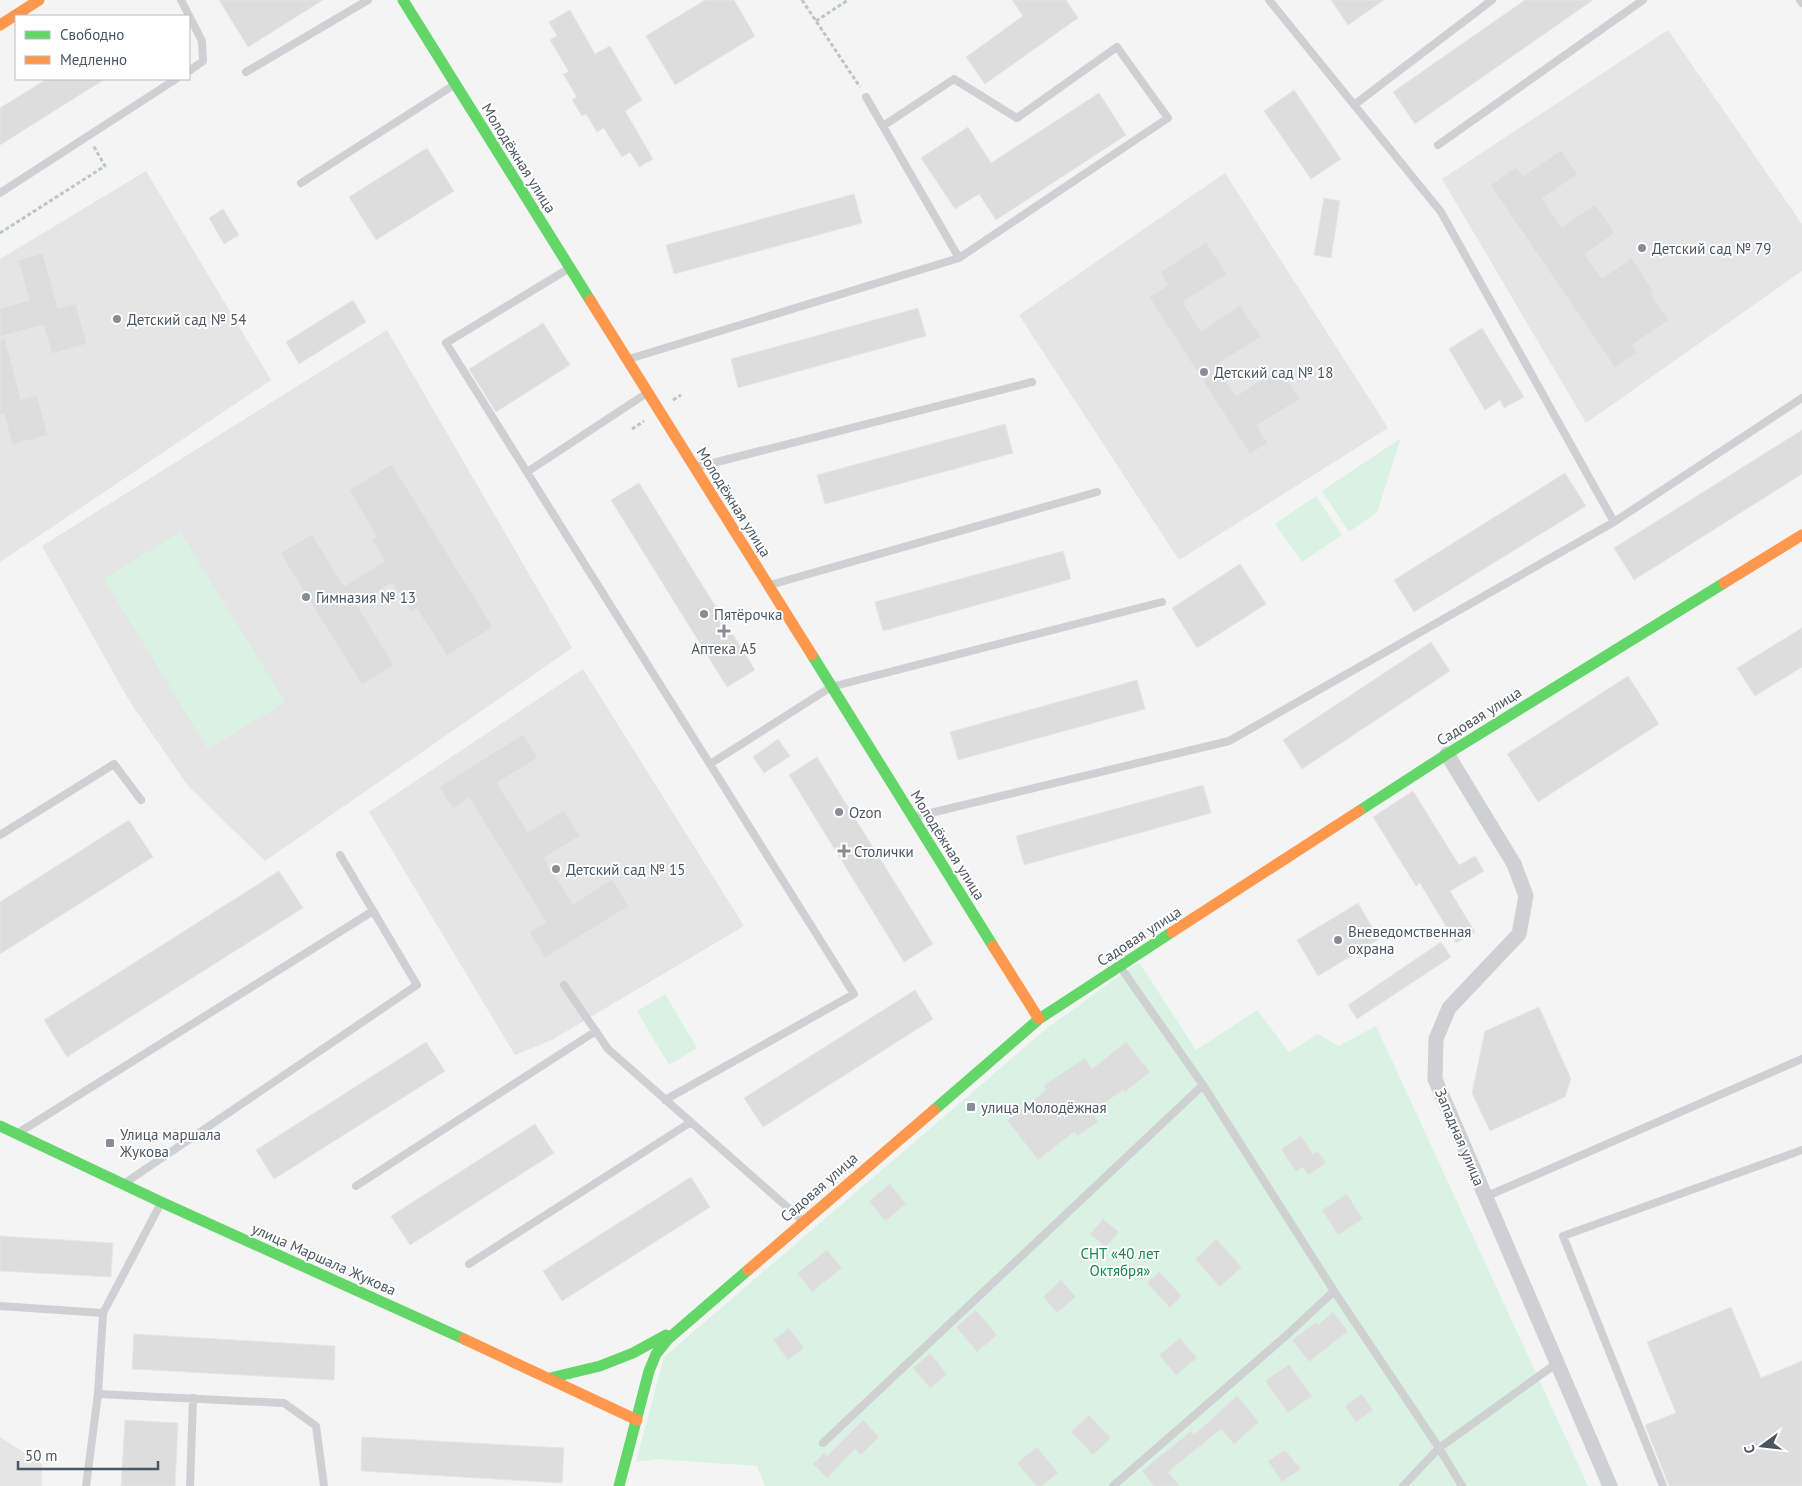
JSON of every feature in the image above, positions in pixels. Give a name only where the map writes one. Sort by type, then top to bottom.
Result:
[{"type":"street","points":[[16,15],[39,0]]},
{"type":"street","name":"Молодёжная улица","points":[[403,0],[1039,1020]]},
{"type":"street","points":[[0,25],[15,15]]},
{"type":"street","name":"Садовая улица","points":[[619,1486],[649,1371],[656,1354],[668,1338],[1039,1020],[1446,754],[1800,540]]},
{"type":"street","name":"Западная улица","points":[[1446,754],[1514,864],[1526,896],[1519,934],[1449,1008],[1436,1039],[1435,1079],[1610,1486]]},
{"type":"street","name":"улица Маршала Жукова","points":[[0,1126],[161,1202],[550,1378],[637,1420]]},
{"type":"street","points":[[550,1378],[600,1366],[633,1353],[679,1329]]},
{"type":"lane","points":[[181,0],[189,15]]},
{"type":"lane","points":[[246,72],[368,0]]},
{"type":"lane","points":[[1269,0],[1441,212],[1614,522]]},
{"type":"lane","points":[[1354,105],[1492,0]]},
{"type":"lane","points":[[1438,145],[1643,0]]},
{"type":"lane","points":[[1800,0],[1802,4]]},
{"type":"lane","points":[[190,18],[202,41],[203,61],[190,70]]},
{"type":"lane","points":[[627,359],[959,258],[1168,118],[1117,47],[1017,118],[954,79],[883,126]]},
{"type":"lane","points":[[0,193],[174,80]]},
{"type":"lane","points":[[300,183],[456,84]]},
{"type":"lane","points":[[866,97],[959,258]]},
{"type":"lane","points":[[570,268],[446,343],[854,994],[665,1100]]},
{"type":"lane","points":[[695,467],[1032,382]]},
{"type":"lane","points":[[527,472],[648,392]]},
{"type":"lane","points":[[912,817],[1229,742],[1614,522],[1802,398]]},
{"type":"lane","points":[[768,585],[1097,492]]},
{"type":"lane","points":[[710,764],[832,687],[1162,602]]},
{"type":"lane","points":[[0,835],[114,764],[141,800]]},
{"type":"lane","points":[[123,1184],[417,986],[340,855]]},
{"type":"lane","points":[[16,1134],[373,911]]},
{"type":"lane","points":[[1119,966],[1203,1085],[1334,1291],[1439,1448],[1462,1486]]},
{"type":"lane","points":[[564,985],[608,1049],[803,1222]]},
{"type":"lane","points":[[356,1186],[596,1031]]},
{"type":"lane","points":[[1485,1196],[1802,1059]]},
{"type":"lane","points":[[823,1443],[1203,1085]]},
{"type":"lane","points":[[469,1264],[690,1122]]},
{"type":"lane","points":[[1664,1486],[1563,1236],[1802,1150]]},
{"type":"lane","points":[[86,1486],[98,1394],[103,1313],[161,1202]]},
{"type":"lane","points":[[1113,1486],[1288,1334],[1334,1291]]},
{"type":"lane","points":[[0,1306],[103,1313]]},
{"type":"lane","points":[[1403,1486],[1439,1448],[1557,1364]]},
{"type":"lane","points":[[98,1394],[284,1403],[316,1426],[324,1486]]},
{"type":"lane","points":[[190,1486],[193,1398]]},
{"type":"path","points":[[802,0],[866,97]]},
{"type":"path","points":[[816,21],[848,0]]},
{"type":"path","points":[[0,233],[105,166],[88,136]]},
{"type":"shaded area","name":"Детский сад № 79","points":[[1668,30],[1802,224],[1802,271],[1586,423],[1442,179]]},
{"type":"shaded area","name":"Детский сад № 54","points":[[146,171],[271,380],[0,562],[0,259]]},
{"type":"shaded area","name":"Детский сад № 18","points":[[1225,173],[1388,428],[1179,560],[1019,315]]},
{"type":"shaded area","name":"Гимназия № 13","points":[[387,330],[572,648],[265,861],[188,786],[130,702],[42,546]]},
{"type":"shaded area","name":"Детский сад № 15","points":[[583,669],[744,926],[552,1040],[515,1055],[369,812]]},
{"type":"shaded area","points":[[0,1437],[42,1464],[42,1486],[0,1486]]},
{"type":"green space","points":[[1401,438],[1377,512],[1349,532],[1322,491]]},
{"type":"green space","points":[[1316,496],[1342,535],[1302,562],[1275,524]]},
{"type":"green space","points":[[180,532],[285,702],[208,749],[104,579]]},
{"type":"green space","name":"СНТ «40 лет Октября»","points":[[1139,962],[1196,1050],[1257,1010],[1289,1052],[1318,1034],[1339,1046],[1376,1026],[1588,1486],[765,1486],[757,1466],[657,1459],[636,1462],[664,1357],[1047,1028]]},
{"type":"green space","points":[[665,994],[697,1048],[669,1065],[637,1011]]},
{"type":"building","points":[[219,0],[323,0],[248,47]]},
{"type":"building","points":[[705,0],[734,0],[755,36],[675,85],[646,36]]},
{"type":"building","points":[[1012,0],[1066,0],[1078,18],[985,84],[966,57],[1023,16]]},
{"type":"building","points":[[1331,0],[1384,0],[1348,25]]},
{"type":"building","points":[[1525,0],[1593,0],[1415,124],[1393,92]]},
{"type":"building","points":[[570,10],[595,54],[610,46],[642,100],[625,111],[653,159],[639,167],[630,152],[622,157],[604,128],[597,132],[586,114],[582,116],[572,100],[577,97],[563,74],[569,72],[550,40],[557,36],[549,22]]},
{"type":"building","points":[[45,80],[103,80],[0,145],[0,108]]},
{"type":"building","points":[[1294,90],[1341,159],[1311,179],[1264,111]]},
{"type":"building","points":[[1099,93],[1126,135],[996,220],[979,194],[955,209],[921,158],[968,127],[991,163]]},
{"type":"building","points":[[427,148],[454,191],[376,240],[349,197]]},
{"type":"building","points":[[1561,150],[1578,174],[1542,199],[1562,227],[1595,204],[1615,233],[1585,254],[1602,278],[1632,258],[1654,292],[1651,294],[1669,320],[1632,345],[1637,353],[1615,368],[1490,185],[1516,167],[1523,176]]},
{"type":"building","points":[[854,194],[862,223],[674,274],[666,245]]},
{"type":"building","points":[[1324,198],[1340,201],[1331,258],[1314,255]]},
{"type":"building","points":[[223,209],[239,235],[224,244],[209,218]]},
{"type":"building","points":[[1206,242],[1227,274],[1183,302],[1201,331],[1240,305],[1261,337],[1216,365],[1236,396],[1280,367],[1300,399],[1257,426],[1268,443],[1250,454],[1149,297],[1168,285],[1160,272]]},
{"type":"building","points":[[43,253],[58,308],[76,304],[87,344],[52,354],[43,325],[0,337],[0,308],[29,300],[18,260]]},
{"type":"building","points":[[353,300],[366,322],[299,364],[286,342]]},
{"type":"building","points":[[918,308],[926,336],[738,388],[731,359]]},
{"type":"building","points":[[543,323],[570,365],[496,412],[469,369]]},
{"type":"building","points":[[1482,328],[1524,397],[1504,408],[1500,400],[1485,410],[1449,349]]},
{"type":"building","points":[[5,338],[21,399],[37,395],[48,435],[12,445],[4,414],[0,415],[0,339]]},
{"type":"building","points":[[1005,424],[1013,453],[825,504],[817,475]]},
{"type":"building","points":[[1802,430],[1802,474],[1634,580],[1614,548]]},
{"type":"building","points":[[392,464],[493,627],[447,656],[417,609],[411,612],[392,583],[357,605],[394,665],[362,685],[280,553],[312,534],[344,586],[385,561],[372,540],[377,537],[349,490]]},
{"type":"building","points":[[1565,473],[1586,506],[1414,612],[1394,580]]},
{"type":"building","points":[[639,483],[755,670],[727,687],[611,500]]},
{"type":"building","points":[[1063,551],[1071,579],[883,631],[875,602]]},
{"type":"building","points":[[1240,564],[1266,604],[1197,648],[1172,608]]},
{"type":"building","points":[[1802,628],[1802,667],[1755,696],[1737,668]]},
{"type":"building","points":[[1431,642],[1450,671],[1302,769],[1283,740]]},
{"type":"building","points":[[1628,676],[1659,724],[1538,802],[1507,754]]},
{"type":"building","points":[[1137,680],[1145,709],[958,760],[950,732]]},
{"type":"building","points":[[523,734],[538,758],[497,783],[528,832],[564,810],[580,836],[544,858],[573,904],[612,879],[629,906],[545,958],[529,932],[546,922],[469,798],[453,809],[439,787]]},
{"type":"building","points":[[778,739],[790,756],[764,773],[753,757]]},
{"type":"building","points":[[817,757],[933,944],[904,962],[789,775]]},
{"type":"building","points":[[1203,785],[1211,813],[1024,865],[1016,836]]},
{"type":"building","points":[[1413,791],[1459,865],[1475,856],[1484,871],[1450,891],[1475,932],[1456,943],[1420,883],[1416,886],[1373,817]]},
{"type":"building","points":[[129,820],[153,857],[0,954],[0,902]]},
{"type":"building","points":[[279,871],[303,908],[67,1057],[44,1020]]},
{"type":"building","name":"Вневедомственная охрана","points":[[1358,903],[1379,939],[1318,976],[1297,940]]},
{"type":"building","points":[[1441,942],[1451,957],[1357,1019],[1348,1005]]},
{"type":"building","points":[[915,990],[933,1019],[763,1127],[744,1098]]},
{"type":"building","points":[[1539,1007],[1571,1079],[1565,1097],[1490,1131],[1472,1093],[1485,1031]]},
{"type":"building","points":[[426,1042],[445,1071],[274,1179],[256,1150]]},
{"type":"building","points":[[1126,1042],[1150,1072],[1125,1092],[1123,1090],[1091,1112],[1098,1122],[1077,1136],[1074,1132],[1038,1160],[1007,1120],[1046,1090],[1043,1086],[1085,1058],[1092,1069]]},
{"type":"building","points":[[535,1124],[554,1153],[410,1245],[391,1216]]},
{"type":"building","points":[[1301,1136],[1313,1154],[1318,1151],[1326,1163],[1308,1175],[1303,1167],[1296,1172],[1281,1149]]},
{"type":"building","points":[[691,1177],[710,1207],[562,1301],[543,1271]]},
{"type":"building","points":[[890,1184],[906,1204],[885,1221],[869,1201]]},
{"type":"building","points":[[1347,1194],[1363,1219],[1338,1235],[1322,1210]]},
{"type":"building","points":[[1103,1219],[1119,1232],[1106,1247],[1090,1234]]},
{"type":"building","points":[[0,1236],[113,1243],[111,1277],[0,1271]]},
{"type":"building","points":[[1216,1239],[1242,1267],[1220,1287],[1195,1259]]},
{"type":"building","points":[[827,1250],[842,1268],[812,1292],[797,1273]]},
{"type":"building","points":[[1159,1272],[1182,1296],[1170,1308],[1147,1283]]},
{"type":"building","points":[[1061,1280],[1076,1297],[1057,1313],[1043,1297]]},
{"type":"building","points":[[1731,1307],[1761,1378],[1802,1361],[1802,1486],[1669,1486],[1645,1425],[1676,1413],[1647,1342]]},
{"type":"building","points":[[976,1310],[997,1335],[977,1352],[956,1327]]},
{"type":"building","points":[[1333,1312],[1348,1331],[1309,1362],[1292,1340],[1316,1322],[1318,1325]]},
{"type":"building","points":[[789,1328],[804,1348],[788,1360],[773,1340]]},
{"type":"building","points":[[134,1334],[335,1346],[334,1380],[132,1369]]},
{"type":"building","points":[[1180,1338],[1197,1358],[1176,1375],[1159,1355]]},
{"type":"building","points":[[930,1353],[947,1374],[930,1388],[913,1368]]},
{"type":"building","points":[[1289,1364],[1312,1396],[1288,1413],[1265,1381]]},
{"type":"building","points":[[1362,1394],[1373,1410],[1356,1422],[1345,1406]]},
{"type":"building","points":[[1237,1396],[1259,1422],[1234,1444],[1221,1429],[1168,1472],[1180,1486],[1154,1486],[1142,1471],[1191,1431],[1194,1435]]},
{"type":"building","points":[[1089,1415],[1111,1438],[1093,1455],[1071,1432]]},
{"type":"building","points":[[125,1420],[178,1423],[175,1486],[121,1486]]},
{"type":"building","points":[[863,1420],[879,1437],[861,1455],[855,1449],[827,1478],[813,1464],[824,1453],[827,1456]]},
{"type":"building","points":[[362,1437],[564,1448],[562,1483],[361,1471]]},
{"type":"building","points":[[1037,1447],[1058,1473],[1042,1486],[1036,1486],[1017,1463]]},
{"type":"building","points":[[1285,1450],[1301,1469],[1282,1482],[1268,1461]]},
{"type":"traffic: fast","points":[[403,0],[590,300]]},
{"type":"traffic: fast","points":[[1359,811],[1447,754],[1724,583]]},
{"type":"traffic: fast","points":[[812,655],[993,946]]},
{"type":"traffic: fast","points":[[934,1110],[1039,1019],[1172,932]]},
{"type":"traffic: fast","points":[[0,1126],[161,1202],[464,1339]]},
{"type":"traffic: fast","points":[[619,1486],[649,1371],[656,1354],[668,1339],[748,1270]]},
{"type":"traffic: fast","points":[[550,1378],[600,1366],[633,1353],[666,1335]]},
{"type":"traffic: slow","points":[[16,15],[39,0]]},
{"type":"traffic: slow","points":[[0,25],[15,15]]},
{"type":"traffic: slow","points":[[590,300],[812,655]]},
{"type":"traffic: slow","points":[[1724,583],[1802,535]]},
{"type":"traffic: slow","points":[[1172,932],[1359,811]]},
{"type":"traffic: slow","points":[[993,946],[1039,1019]]},
{"type":"traffic: slow","points":[[748,1270],[934,1110]]},
{"type":"traffic: slow","points":[[464,1339],[637,1420]]},
{"type":"place","name":"Детский сад № 79","points":[[1642,248]]},
{"type":"place","name":"Детский сад № 54","points":[[117,319]]},
{"type":"place","name":"Детский сад № 18","points":[[1204,372]]},
{"type":"place","name":"Гимназия № 13","points":[[306,597]]},
{"type":"place","name":"Пятёрочка","points":[[704,614]]},
{"type":"place","name":"Аптека A5","points":[[724,631]]},
{"type":"place","name":"Ozon","points":[[839,812]]},
{"type":"place","name":"Столички","points":[[844,851]]},
{"type":"place","name":"Детский сад № 15","points":[[556,869]]},
{"type":"place","name":"Вневедомственная охрана","points":[[1338,940]]},
{"type":"place","name":"улица Молодёжная","points":[[971,1107]]},
{"type":"place","name":"Улица маршала Жукова","points":[[110,1143]]}]
